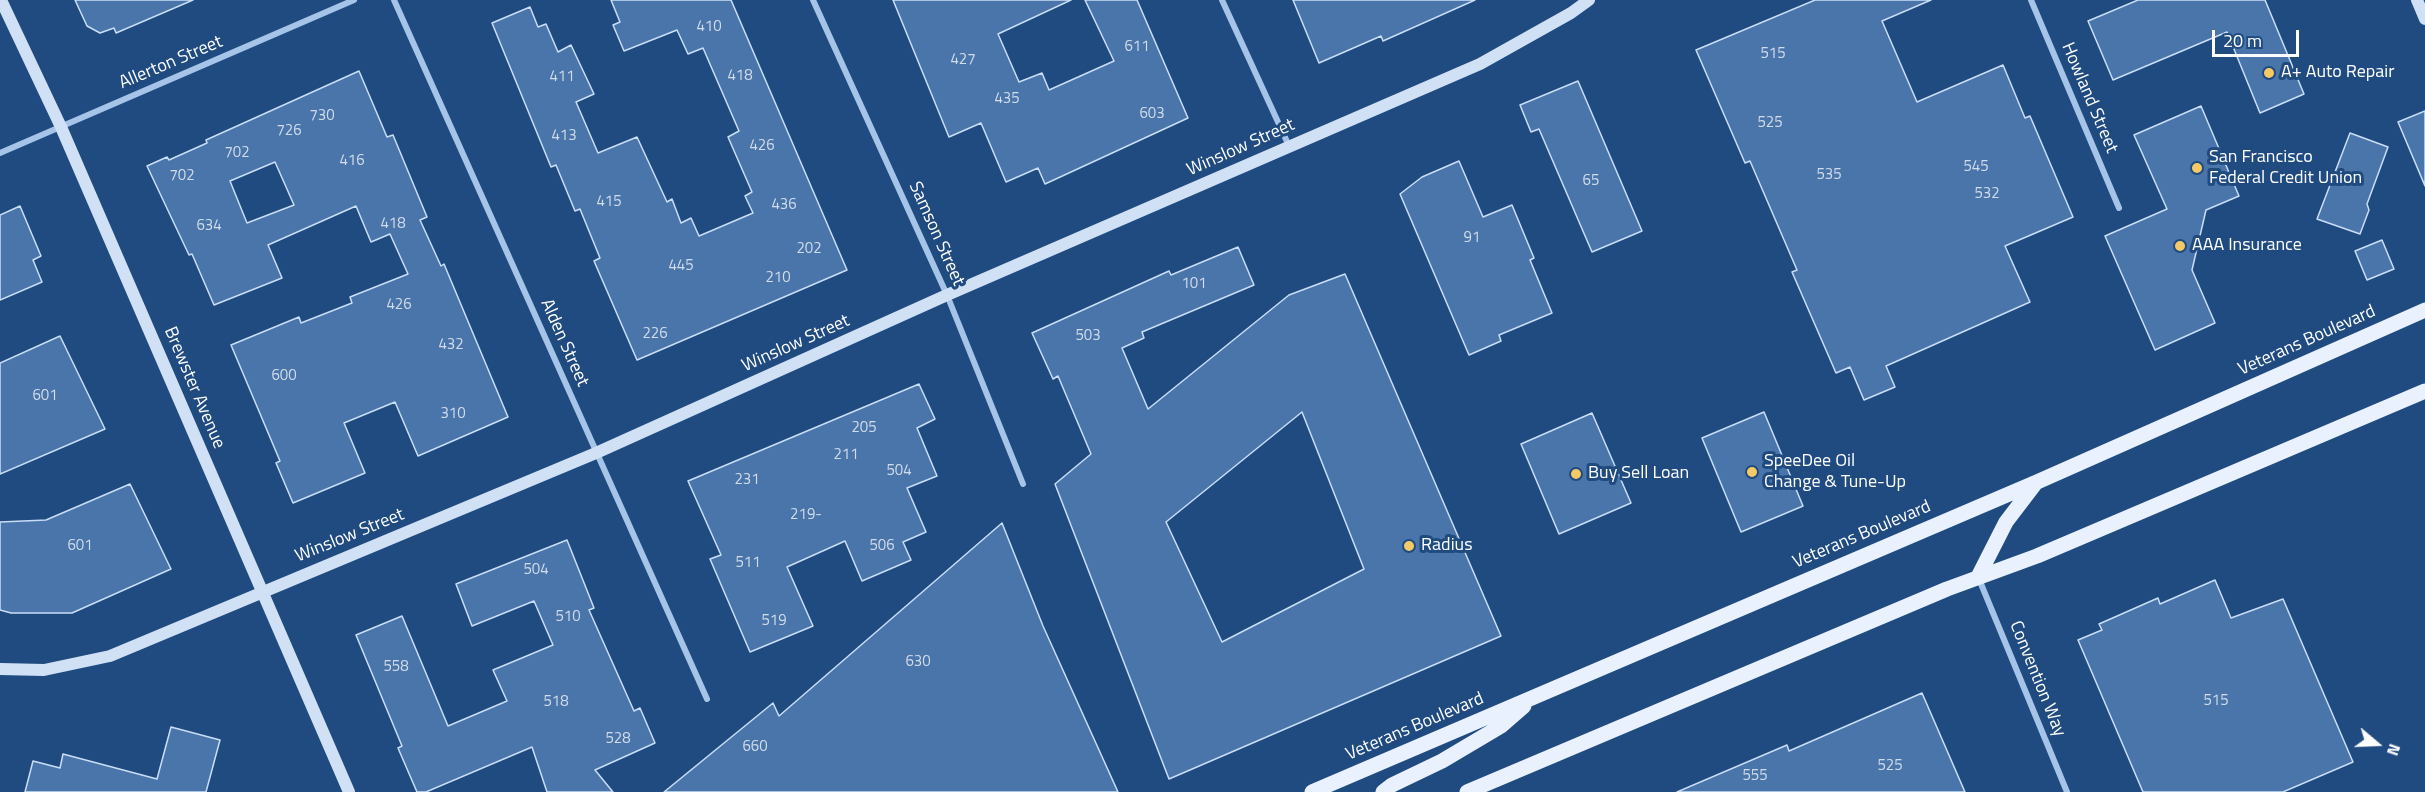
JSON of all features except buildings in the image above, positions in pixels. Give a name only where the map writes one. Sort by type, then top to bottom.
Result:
[{"type":"main road","name":"Veterans Boulevard","points":[[1312,792],[2037,482],[2425,310]]},
{"type":"main road","points":[[1467,792],[1978,577],[2037,556],[2425,391]]},
{"type":"main road","points":[[1978,577],[2006,522],[2037,482]]},
{"type":"main road","points":[[1383,792],[1502,726],[1535,696]]},
{"type":"street","name":"Brewster Avenue","points":[[1,0],[62,127],[349,792]]},
{"type":"street","name":"Allerton Street","points":[[0,153],[354,0]]},
{"type":"street","name":"Alden Street","points":[[394,0],[707,699]]},
{"type":"street","name":"Samson Street","points":[[813,0],[947,295],[1023,484]]},
{"type":"street","points":[[1222,0],[1289,146]]},
{"type":"street","name":"Winslow Street","points":[[0,669],[44,670],[110,656],[596,453],[947,295],[1480,64],[1571,13],[1589,0]]},
{"type":"street","name":"Howland Street","points":[[2031,0],[2120,208]]},
{"type":"street","points":[[2417,0],[2425,19]]},
{"type":"street","name":"Convention Way","points":[[1978,577],[2067,792]]},
{"type":"place","name":"A+ Auto Repair","points":[[2269,73]]},
{"type":"place","name":"San Francisco Federal Credit Union","points":[[2197,168]]},
{"type":"place","name":"AAA Insurance","points":[[2180,246]]},
{"type":"place","name":"SpeeDee Oil Change & Tune-Up","points":[[1752,472]]},
{"type":"place","name":"Buy Sell Loan","points":[[1576,474]]},
{"type":"place","name":"Radius","points":[[1409,546]]}]
